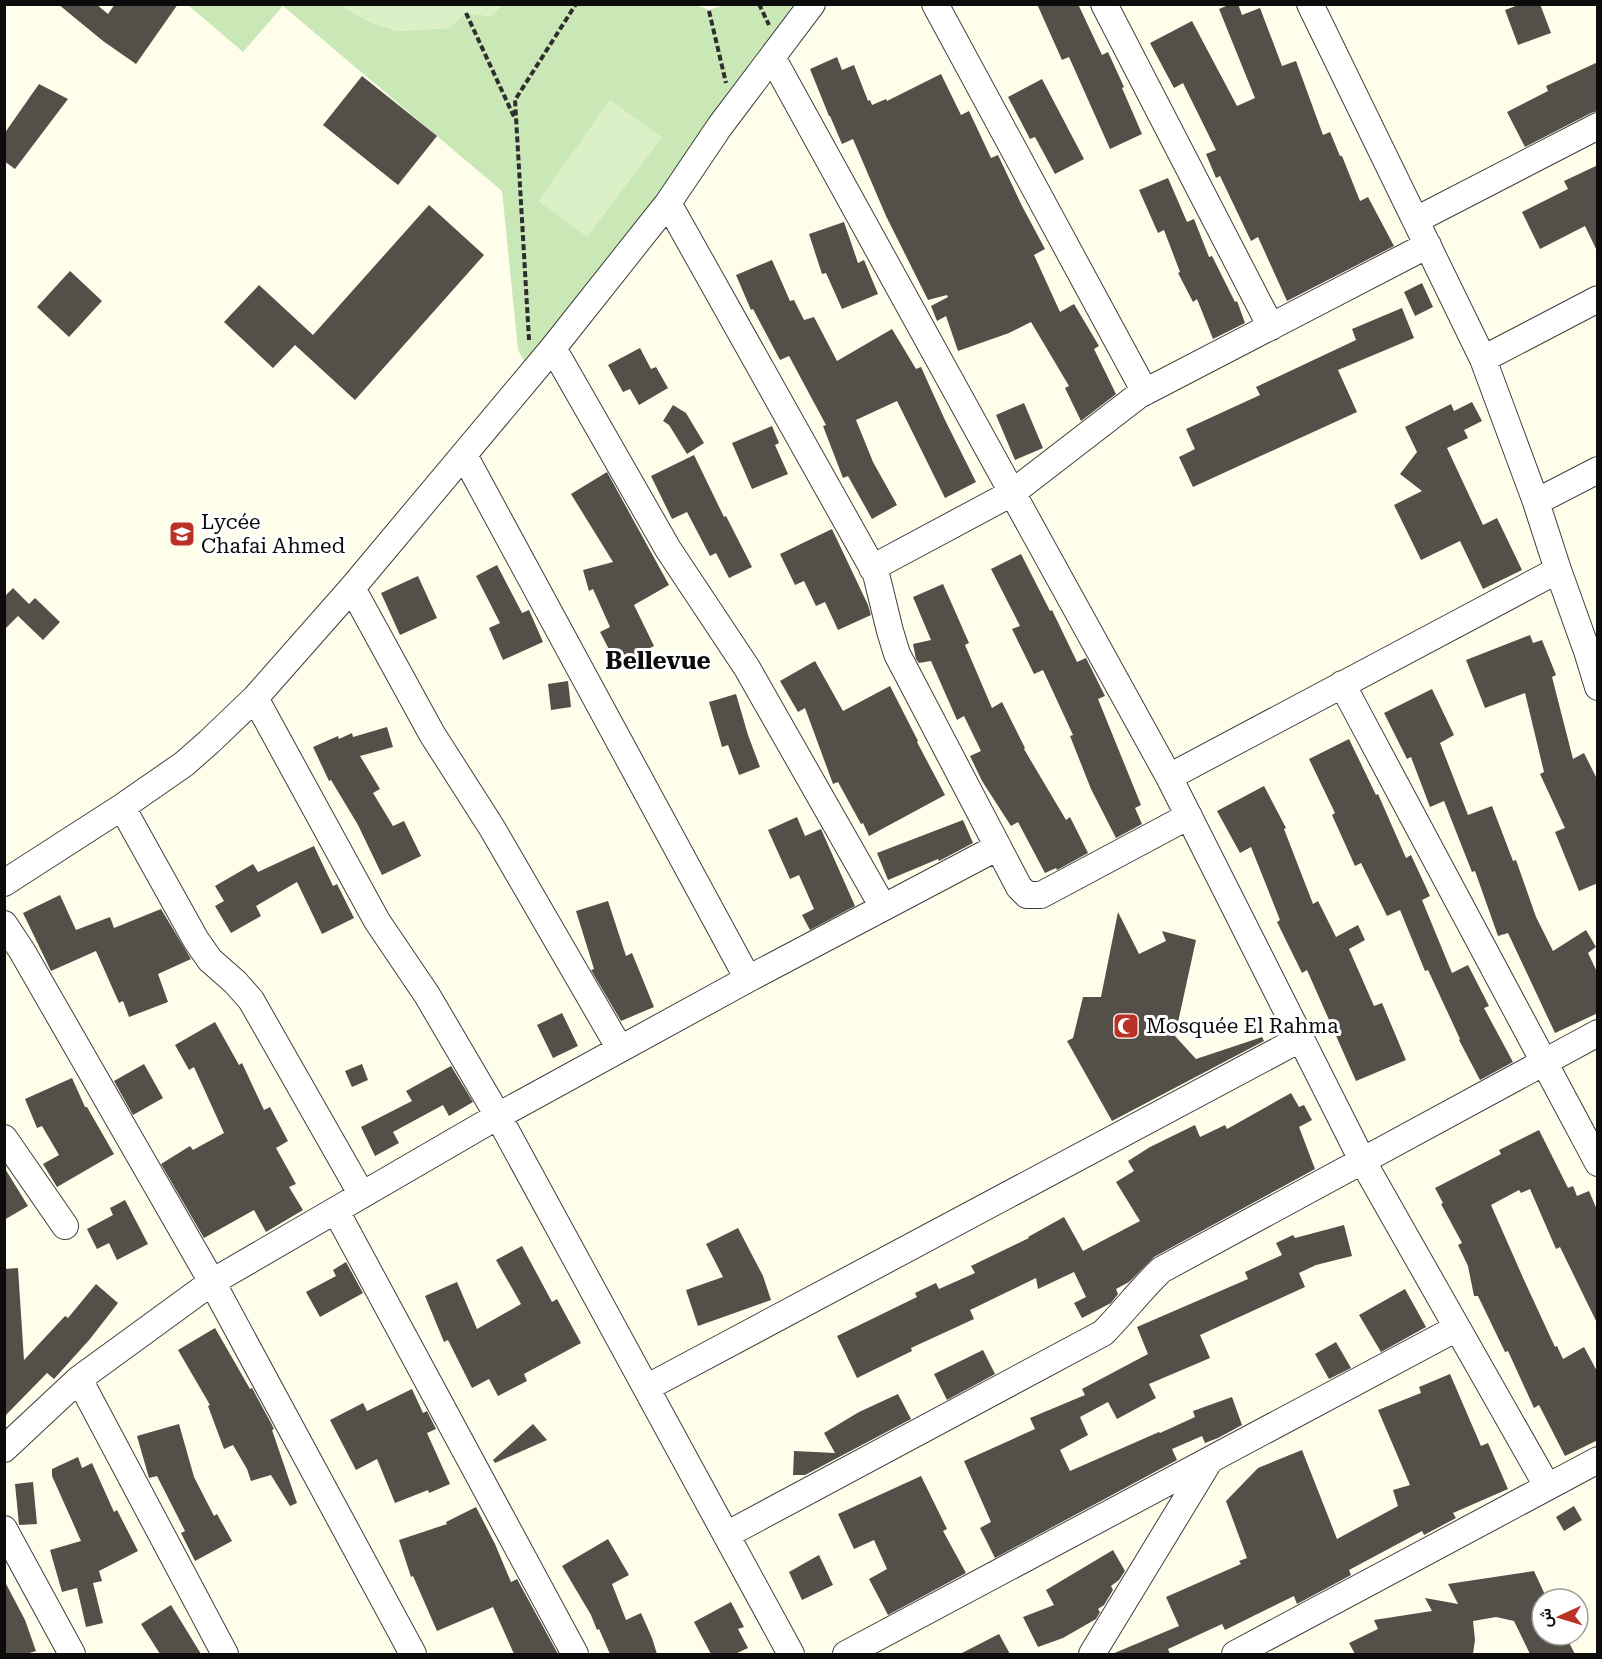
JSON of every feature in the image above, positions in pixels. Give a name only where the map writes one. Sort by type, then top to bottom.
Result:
[{"type":"street","points":[[4,883],[184,764],[255,698],[352,588],[553,348],[668,203],[732,110],[812,4]]},
{"type":"street","points":[[935,4],[1145,392]]},
{"type":"street","points":[[1104,4],[1271,327]]},
{"type":"street","points":[[1310,4],[1482,359],[1536,502],[1558,570],[1592,649],[1598,687]]},
{"type":"street","points":[[772,57],[1169,777],[1362,1160],[1547,1486]]},
{"type":"street","points":[[1416,220],[1598,126]]},
{"type":"street","points":[[668,203],[873,568],[897,654],[1019,887],[1027,895],[1041,895],[1189,816]]},
{"type":"street","points":[[873,568],[1012,494],[1145,392],[1428,245]]},
{"type":"street","points":[[1482,359],[1598,299]]},
{"type":"street","points":[[553,348],[668,549],[747,668],[883,907]]},
{"type":"street","points":[[464,455],[748,979]]},
{"type":"street","points":[[1536,502],[1598,470]]},
{"type":"street","points":[[1169,777],[1558,570]]},
{"type":"street","points":[[352,588],[432,734],[492,828],[620,1049]]},
{"type":"street","points":[[1342,684],[1598,1163]]},
{"type":"street","points":[[255,698],[377,921],[427,995],[498,1116],[791,1654]]},
{"type":"street","points":[[122,807],[196,940],[210,960],[235,982],[250,1000],[362,1195]]},
{"type":"street","points":[[4,1449],[79,1379],[212,1282],[498,1116],[748,979],[998,847]]},
{"type":"street","points":[[4,924],[28,961],[212,1282],[413,1654]]},
{"type":"street","points":[[726,1535],[1102,1333],[1120,1317],[1135,1297],[1161,1270],[1598,1033]]},
{"type":"street","points":[[646,1388],[1300,1039]]},
{"type":"street","points":[[4,1138],[65,1226]]},
{"type":"street","points":[[336,1211],[575,1654]]},
{"type":"street","points":[[846,1654],[1457,1328]]},
{"type":"street","points":[[79,1379],[225,1654]]},
{"type":"street","points":[[1092,1654],[1210,1460]]},
{"type":"street","points":[[1235,1654],[1547,1486],[1598,1461]]},
{"type":"street","points":[[4,1528],[72,1654]]},
{"type":"path","points":[[531,374],[515,100],[576,4]]},
{"type":"path","points":[[709,10],[732,110]]},
{"type":"path","points":[[466,13],[516,122]]},
{"type":"green space","points":[[693,4],[709,10],[724,5],[812,5],[531,374],[518,350],[502,191],[283,6],[243,52],[188,5],[344,5],[372,23],[398,31],[448,28],[466,13],[490,16],[503,5]]},
{"type":"green space","points":[[344,5],[503,5],[490,16],[466,13],[448,28],[398,31],[372,23]]},
{"type":"green space","points":[[610,100],[662,137],[587,237],[538,201]]},
{"type":"building","points":[[58,4],[96,4],[108,14],[115,4],[178,4],[136,64],[103,41]]},
{"type":"building","points":[[1037,4],[1078,4],[1102,55],[1108,52],[1142,134],[1110,149],[1069,57],[1062,60]]},
{"type":"building","points":[[1238,4],[1242,15],[1260,8],[1282,66],[1296,61],[1323,135],[1330,132],[1360,201],[1368,197],[1394,246],[1287,301],[1258,237],[1251,241],[1220,176],[1216,178],[1206,154],[1216,150],[1183,83],[1174,88],[1150,43],[1192,21],[1237,106],[1255,98],[1219,9]]},
{"type":"building","points":[[1521,4],[1540,4],[1551,33],[1518,45],[1505,10]]},
{"type":"building","points":[[837,57],[842,70],[854,65],[868,101],[870,100],[872,105],[886,99],[887,101],[941,74],[961,115],[969,111],[991,158],[998,155],[1045,249],[1034,255],[1060,312],[1074,304],[1099,346],[1094,349],[1116,394],[1081,421],[1065,388],[1069,386],[1031,322],[1009,333],[958,351],[946,316],[937,321],[931,306],[948,297],[947,295],[928,300],[886,216],[853,139],[842,144],[810,69]]},
{"type":"building","points":[[1598,62],[1598,111],[1525,147],[1507,112],[1548,91],[1546,86]]},
{"type":"building","points":[[362,76],[437,136],[398,185],[323,125]]},
{"type":"building","points":[[1042,79],[1084,159],[1055,174],[1035,137],[1030,139],[1008,97]]},
{"type":"building","points":[[39,84],[68,99],[15,169],[4,161],[4,134]]},
{"type":"building","points":[[1598,165],[1598,253],[1585,226],[1540,249],[1522,212],[1568,189],[1564,181]]},
{"type":"building","points":[[1168,178],[1187,222],[1194,219],[1209,257],[1212,256],[1235,302],[1237,301],[1245,323],[1213,339],[1197,299],[1193,302],[1178,273],[1180,272],[1164,230],[1158,233],[1139,190]]},
{"type":"building","points":[[429,205],[484,255],[355,400],[295,345],[273,368],[224,322],[259,285],[313,335]]},
{"type":"building","points":[[844,222],[858,263],[864,260],[878,294],[842,309],[826,273],[822,274],[809,234]]},
{"type":"building","points":[[772,260],[790,301],[794,300],[804,320],[814,317],[837,361],[892,329],[916,369],[921,367],[976,482],[945,498],[897,401],[856,420],[873,462],[897,505],[872,519],[848,476],[843,478],[823,426],[826,425],[789,356],[780,360],[753,309],[751,310],[736,275]]},
{"type":"building","points":[[70,271],[102,301],[69,337],[37,307]]},
{"type":"building","points":[[1422,283],[1433,307],[1415,316],[1404,292]]},
{"type":"building","points":[[1402,308],[1414,338],[1338,370],[1357,412],[1193,487],[1179,457],[1195,449],[1186,429],[1260,395],[1256,387],[1356,340],[1352,329]]},
{"type":"building","points":[[640,348],[651,369],[656,367],[668,388],[639,405],[630,389],[623,392],[608,365]]},
{"type":"building","points":[[1472,402],[1482,421],[1464,430],[1468,438],[1447,448],[1483,525],[1497,518],[1522,570],[1483,589],[1460,541],[1421,560],[1394,505],[1422,491],[1400,474],[1417,452],[1405,427],[1451,404],[1454,411]]},
{"type":"building","points":[[1024,403],[1043,448],[1015,460],[996,415]]},
{"type":"building","points":[[673,405],[686,413],[704,443],[687,454],[669,425],[663,421]]},
{"type":"building","points":[[772,426],[779,443],[775,445],[788,474],[752,489],[732,443]]},
{"type":"building","points":[[694,455],[724,517],[726,516],[752,567],[729,578],[716,553],[710,556],[687,512],[672,519],[651,476]]},
{"type":"building","points":[[607,472],[669,585],[634,605],[654,646],[617,665],[600,632],[610,627],[593,589],[589,591],[583,570],[613,562],[571,494]]},
{"type":"building","points":[[832,529],[871,615],[838,630],[825,602],[816,606],[804,581],[795,585],[780,554]]},
{"type":"building","points":[[1021,554],[1077,662],[1086,658],[1105,696],[1098,699],[1141,805],[1135,808],[1142,824],[1116,838],[1091,789],[1070,736],[1073,735],[1043,670],[1034,674],[1012,629],[1020,626],[991,569]]},
{"type":"building","points":[[497,565],[522,613],[529,610],[543,642],[503,660],[489,628],[500,623],[476,576]]},
{"type":"building","points":[[418,576],[437,618],[400,635],[381,593]]},
{"type":"building","points":[[943,584],[969,643],[965,645],[992,708],[1002,702],[1024,749],[1066,820],[1070,817],[1088,853],[1057,870],[1056,868],[1045,873],[1018,822],[1011,826],[982,781],[970,756],[981,751],[964,716],[957,720],[931,661],[919,663],[916,659],[913,644],[931,640],[913,597]]},
{"type":"building","points":[[13,588],[29,604],[35,598],[60,622],[43,640],[18,616],[4,630],[4,597]]},
{"type":"building","points":[[1530,635],[1533,643],[1542,640],[1556,675],[1552,677],[1573,759],[1584,753],[1598,781],[1598,883],[1579,891],[1555,832],[1565,828],[1540,774],[1544,772],[1525,693],[1485,708],[1466,660]]},
{"type":"building","points":[[815,661],[843,711],[890,686],[945,795],[869,836],[838,782],[833,784],[805,708],[798,712],[780,681]]},
{"type":"building","points":[[568,681],[571,707],[551,710],[548,684]]},
{"type":"building","points":[[1432,689],[1454,735],[1440,743],[1468,815],[1492,806],[1513,861],[1516,860],[1536,917],[1553,951],[1586,930],[1596,947],[1588,953],[1598,974],[1598,1013],[1555,1033],[1508,933],[1498,936],[1475,871],[1472,872],[1444,801],[1430,807],[1411,757],[1407,759],[1384,713]]},
{"type":"building","points":[[736,694],[760,767],[739,775],[728,745],[722,747],[709,702]]},
{"type":"building","points":[[387,727],[393,747],[360,756],[380,789],[373,793],[393,826],[404,821],[421,856],[382,875],[358,825],[331,780],[329,781],[313,747],[338,736],[339,739],[352,733],[353,737]]},
{"type":"building","points":[[1349,739],[1376,795],[1378,794],[1406,858],[1411,855],[1430,896],[1422,900],[1452,973],[1468,965],[1489,1006],[1484,1008],[1513,1062],[1480,1080],[1459,1040],[1428,970],[1425,971],[1400,910],[1387,916],[1361,863],[1355,866],[1332,815],[1335,813],[1309,759]]},
{"type":"building","points":[[1264,786],[1286,828],[1284,829],[1313,904],[1318,901],[1336,937],[1358,925],[1365,940],[1349,949],[1374,1006],[1382,1003],[1406,1060],[1356,1081],[1307,970],[1302,973],[1277,922],[1280,920],[1251,847],[1240,853],[1217,811]]},
{"type":"building","points":[[797,817],[805,836],[821,829],[855,906],[810,930],[802,915],[814,909],[799,875],[790,879],[768,830]]},
{"type":"building","points":[[963,820],[973,843],[939,861],[938,859],[888,880],[877,853]]},
{"type":"building","points":[[314,846],[333,886],[337,884],[354,918],[322,934],[297,882],[256,906],[261,916],[231,933],[215,906],[224,901],[215,886],[253,864],[258,872]]},
{"type":"building","points":[[60,895],[76,930],[110,917],[114,928],[161,909],[191,959],[158,974],[168,1002],[129,1017],[123,1001],[119,1003],[96,951],[51,971],[23,913]]},
{"type":"building","points":[[608,901],[626,956],[632,953],[654,1007],[621,1021],[591,970],[594,969],[576,911]]},
{"type":"building","name":"Mosquée El Rahma","points":[[1118,912],[1139,954],[1166,941],[1162,931],[1196,940],[1175,1036],[1196,1059],[1262,1037],[1264,1041],[1112,1121],[1067,1041],[1073,1038],[1083,997],[1101,997]]},
{"type":"building","points":[[562,1013],[578,1046],[553,1058],[537,1025]]},
{"type":"building","points":[[215,1022],[239,1065],[242,1063],[264,1110],[270,1107],[288,1141],[276,1148],[296,1184],[289,1187],[303,1210],[266,1232],[254,1210],[204,1238],[161,1164],[190,1146],[193,1150],[224,1133],[194,1067],[189,1070],[175,1045]]},
{"type":"building","points":[[144,1064],[163,1098],[133,1115],[114,1081]]},
{"type":"building","points":[[362,1064],[368,1080],[352,1087],[345,1071]]},
{"type":"building","points":[[451,1066],[473,1102],[449,1116],[443,1105],[393,1132],[399,1143],[375,1156],[361,1127],[412,1101],[406,1091]]},
{"type":"building","points":[[72,1078],[85,1107],[114,1154],[57,1187],[43,1164],[59,1155],[42,1126],[37,1128],[25,1099]]},
{"type":"building","points":[[1291,1093],[1299,1107],[1304,1105],[1312,1120],[1299,1127],[1315,1169],[1154,1257],[1129,1282],[1116,1289],[1118,1294],[1111,1303],[1082,1318],[1074,1303],[1086,1297],[1074,1272],[1038,1289],[1036,1278],[970,1310],[974,1319],[911,1348],[912,1351],[857,1378],[837,1336],[917,1297],[915,1293],[936,1283],[939,1289],[975,1273],[971,1266],[1029,1238],[1064,1217],[1083,1251],[1140,1221],[1116,1182],[1134,1171],[1128,1161],[1150,1147],[1195,1125],[1200,1137],[1225,1125],[1227,1129]]},
{"type":"building","points":[[1539,1130],[1568,1188],[1573,1186],[1577,1196],[1589,1191],[1598,1212],[1598,1325],[1560,1247],[1556,1249],[1530,1189],[1521,1193],[1519,1190],[1491,1205],[1555,1347],[1557,1346],[1563,1359],[1584,1347],[1598,1373],[1598,1440],[1565,1456],[1539,1405],[1534,1408],[1508,1351],[1505,1352],[1478,1296],[1474,1296],[1468,1266],[1458,1245],[1462,1243],[1435,1188],[1501,1154],[1499,1150]]},
{"type":"building","points":[[4,1167],[28,1206],[4,1220]]},
{"type":"building","points":[[125,1200],[148,1244],[117,1260],[109,1243],[97,1249],[87,1229],[113,1215],[110,1208]]},
{"type":"building","points":[[1344,1225],[1352,1256],[1316,1265],[1299,1273],[1305,1287],[1200,1335],[1210,1358],[1149,1384],[1156,1398],[1117,1419],[1108,1402],[1080,1417],[1088,1435],[1060,1450],[1070,1471],[1195,1417],[1193,1411],[1232,1397],[1242,1425],[1205,1443],[1202,1436],[1172,1449],[1177,1460],[995,1558],[980,1528],[991,1522],[964,1461],[1035,1429],[1030,1418],[1085,1395],[1082,1389],[1148,1354],[1137,1327],[1248,1279],[1245,1272],[1282,1255],[1276,1243],[1293,1235],[1295,1238]]},
{"type":"building","points":[[738,1228],[763,1276],[771,1300],[698,1326],[686,1290],[723,1277],[706,1244]]},
{"type":"building","points":[[522,1246],[552,1302],[557,1299],[581,1343],[524,1374],[527,1381],[498,1396],[489,1379],[472,1388],[448,1340],[444,1342],[425,1296],[457,1282],[477,1329],[521,1304],[496,1260]]},
{"type":"building","points":[[346,1262],[363,1293],[320,1317],[306,1292],[336,1276],[333,1270]]},
{"type":"building","points":[[18,1268],[24,1360],[65,1316],[68,1318],[96,1284],[118,1303],[54,1379],[47,1373],[4,1417],[4,1269]]},
{"type":"building","points":[[1405,1289],[1426,1327],[1381,1352],[1359,1315]]},
{"type":"building","points":[[215,1328],[274,1429],[272,1430],[297,1503],[290,1506],[271,1475],[251,1481],[233,1445],[224,1449],[208,1406],[210,1405],[178,1350]]},
{"type":"building","points":[[1336,1342],[1351,1368],[1329,1379],[1315,1354]]},
{"type":"building","points":[[983,1350],[995,1374],[947,1400],[934,1374]]},
{"type":"building","points":[[1450,1374],[1481,1446],[1488,1443],[1508,1489],[1453,1513],[1456,1518],[1424,1535],[1422,1531],[1349,1570],[1351,1575],[1297,1604],[1294,1596],[1225,1630],[1222,1624],[1168,1649],[1170,1654],[1112,1654],[1179,1626],[1166,1597],[1241,1564],[1239,1561],[1247,1558],[1226,1501],[1258,1468],[1302,1450],[1337,1539],[1398,1506],[1393,1490],[1410,1485],[1378,1410],[1421,1393],[1419,1387]]},
{"type":"building","points":[[412,1389],[423,1413],[427,1411],[436,1429],[427,1433],[450,1484],[395,1503],[377,1459],[356,1470],[330,1420],[363,1403],[367,1411]]},
{"type":"building","points":[[898,1394],[911,1419],[805,1475],[793,1475],[794,1451],[835,1453],[824,1433],[859,1412]]},
{"type":"building","points":[[179,1424],[194,1477],[214,1516],[217,1514],[232,1541],[195,1561],[181,1533],[185,1531],[157,1476],[149,1478],[137,1436]]},
{"type":"building","points":[[533,1424],[547,1440],[495,1463],[493,1460]]},
{"type":"building","points":[[78,1457],[82,1468],[92,1463],[114,1512],[117,1510],[138,1551],[99,1571],[102,1581],[93,1583],[103,1623],[86,1627],[77,1588],[62,1592],[50,1550],[81,1541],[52,1476],[52,1469]]},
{"type":"building","points":[[921,1476],[947,1529],[943,1531],[966,1573],[888,1615],[869,1579],[887,1569],[874,1540],[854,1549],[838,1514]]},
{"type":"building","points":[[33,1482],[37,1524],[19,1525],[15,1484]]},
{"type":"building","points":[[1574,1506],[1582,1520],[1564,1531],[1556,1517]]},
{"type":"building","points":[[476,1507],[511,1582],[517,1579],[558,1654],[514,1654],[493,1607],[437,1631],[413,1576],[411,1577],[399,1540],[447,1524],[446,1522]]},
{"type":"building","points":[[608,1539],[629,1575],[612,1584],[626,1620],[641,1613],[657,1654],[610,1654],[599,1629],[597,1630],[591,1615],[562,1566]]},
{"type":"building","points":[[1113,1550],[1125,1571],[1111,1586],[1113,1590],[1104,1605],[1098,1609],[1100,1612],[1096,1619],[1063,1638],[1038,1647],[1023,1617],[1054,1605],[1046,1590]]},
{"type":"building","points":[[819,1555],[833,1585],[802,1600],[789,1572]]},
{"type":"building","points":[[1534,1571],[1541,1587],[1530,1587],[1530,1647],[1571,1647],[1575,1654],[1530,1654],[1514,1621],[1496,1617],[1473,1621],[1475,1640],[1473,1654],[1355,1654],[1349,1643],[1378,1629],[1374,1620],[1432,1611],[1425,1598],[1458,1604],[1448,1584]]},
{"type":"building","points":[[4,1580],[25,1620],[36,1651],[26,1654],[4,1654]]},
{"type":"building","points":[[731,1602],[744,1627],[738,1629],[748,1648],[735,1654],[711,1654],[694,1622]]},
{"type":"building","points":[[171,1605],[201,1654],[160,1654],[141,1624]]},
{"type":"building","points":[[999,1634],[1010,1654],[960,1654]]},
{"type":"place","name":"Lycée Chafai Ahmed","points":[[182,534]]},
{"type":"place","name":"Mosquée El Rahma","points":[[1126,1026]]},
{"type":"district","name":"Bellevue","points":[[658,661]]}]
